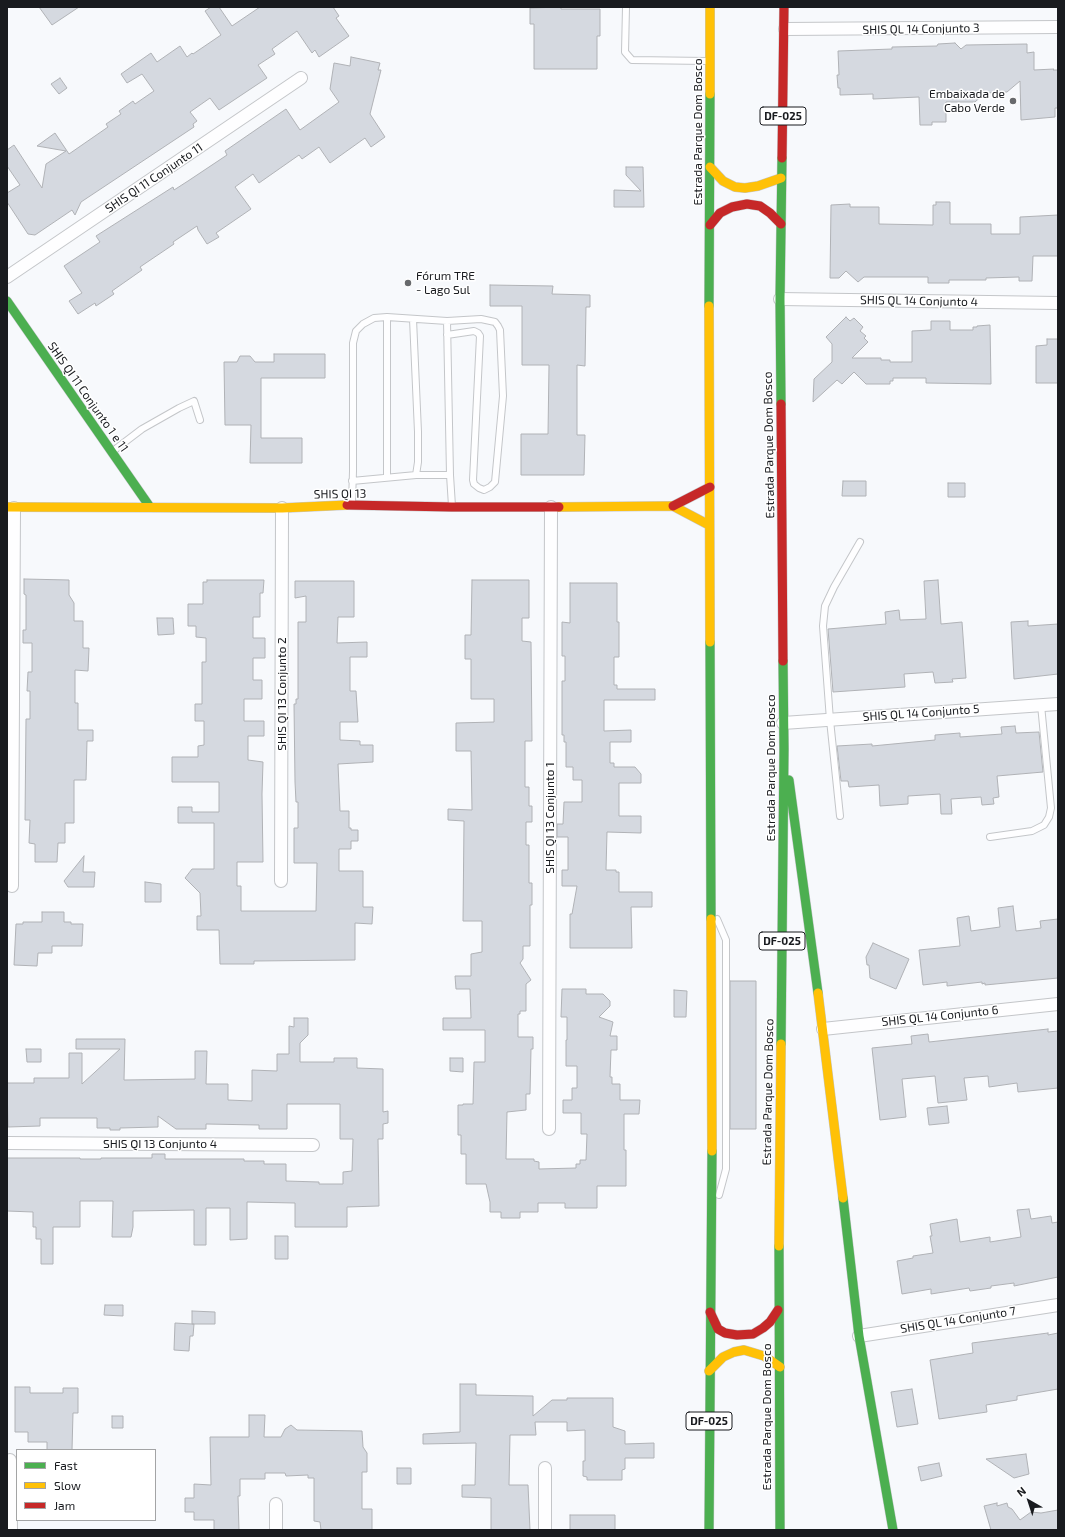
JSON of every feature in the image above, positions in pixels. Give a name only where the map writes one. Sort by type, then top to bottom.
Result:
[{"type":"main road","name":"Estrada Parque Dom Bosco","points":[[709,1530],[709,1371],[712,1222],[710,7]]},
{"type":"main road","name":"Estrada Parque Dom Bosco","points":[[780,1530],[780,1367],[778,1310],[784,749],[780,299],[781,178],[785,30],[784,7]]},
{"type":"main road","points":[[710,167],[723,181],[735,187],[745,188],[758,186],[781,178]]},
{"type":"main road","points":[[710,225],[720,213],[732,207],[746,204],[760,206],[781,224]]},
{"type":"main road","name":"SHIS QI 11 Conjunto 1 e 11","points":[[7,301],[150,507]]},
{"type":"main road","name":"SHIS QI 13","points":[[673,506],[710,487]]},
{"type":"main road","name":"SHIS QI 13","points":[[10,507],[282,508],[352,505],[452,507],[673,506],[710,524]]},
{"type":"main road","points":[[784,749],[793,803],[823,1029],[859,1336],[893,1530]]},
{"type":"main road","points":[[710,1312],[718,1328],[725,1333],[737,1335],[753,1334],[763,1328],[770,1322],[778,1310]]},
{"type":"main road","points":[[709,1371],[723,1357],[734,1352],[744,1350],[764,1356],[780,1367]]},
{"type":"street","name":"SHIS QL 14 Conjunto 3","points":[[785,30],[1058,27]]},
{"type":"street","name":"SHIS QI 11 Conjunto 11","points":[[7,277],[301,78]]},
{"type":"street","name":"SHIS QL 14 Conjunto 4","points":[[780,299],[1058,303]]},
{"type":"street","points":[[10,507],[12,886]]},
{"type":"street","name":"SHIS QI 13 Conjunto 1","points":[[549,1129],[551,507]]},
{"type":"street","name":"SHIS QI 13 Conjunto 2","points":[[282,508],[282,881]]},
{"type":"street","name":"SHIS QL 14 Conjunto 5","points":[[783,723],[1058,704]]},
{"type":"street","name":"SHIS QL 14 Conjunto 6","points":[[823,1029],[1058,1004]]},
{"type":"street","name":"SHIS QI 13 Conjunto 4","points":[[7,1143],[313,1145]]},
{"type":"street","name":"SHIS QL 14 Conjunto 7","points":[[859,1336],[1058,1305]]},
{"type":"street","points":[[10,1460],[10,1530]]},
{"type":"street","points":[[545,1468],[546,1530]]},
{"type":"street","points":[[276,1504],[276,1530]]},
{"type":"lane","points":[[626,7],[625,52],[632,60],[710,62]]},
{"type":"lane","points":[[387,317],[387,477]]},
{"type":"lane","points":[[352,505],[353,343],[356,331],[374,318],[387,317],[447,321],[481,319],[495,322],[500,330],[503,396],[495,482],[484,490],[474,484],[473,480],[480,336],[474,331],[447,335]]},
{"type":"lane","points":[[413,319],[418,432],[416,475]]},
{"type":"lane","points":[[447,321],[452,507]]},
{"type":"lane","points":[[112,452],[142,429],[194,401],[200,420]]},
{"type":"lane","points":[[352,481],[416,475],[450,475]]},
{"type":"lane","points":[[840,816],[830,720],[823,626],[825,606],[834,587],[860,542]]},
{"type":"lane","points":[[990,837],[1032,832],[1044,825],[1049,817],[1051,808],[1045,732],[1041,705]]},
{"type":"lane","points":[[711,907],[726,940],[726,1169],[712,1222]]},
{"type":"building","points":[[39,7],[79,7],[52,25]]},
{"type":"building","points":[[211,7],[219,7],[232,26],[260,7],[333,7],[339,16],[336,18],[349,36],[319,57],[315,50],[312,53],[297,31],[272,49],[275,54],[258,65],[267,78],[219,110],[210,98],[190,112],[197,121],[193,124],[194,127],[81,202],[75,215],[72,210],[35,235],[28,234],[7,202],[7,193],[20,185],[7,166],[7,150],[14,145],[42,188],[46,164],[66,151],[37,146],[55,133],[69,154],[108,127],[106,124],[121,114],[119,111],[133,101],[135,104],[154,91],[142,74],[127,83],[121,74],[151,53],[157,62],[180,46],[187,57],[221,35],[205,11]]},
{"type":"building","points":[[561,7],[561,9],[600,9],[600,36],[597,36],[597,69],[534,69],[534,24],[530,24],[530,8]]},
{"type":"building","points":[[955,43],[961,49],[966,45],[1027,44],[1027,53],[1034,52],[1034,70],[1058,70],[1058,108],[1055,108],[1055,117],[1021,120],[1020,81],[1007,92],[985,93],[975,102],[946,102],[946,122],[932,122],[932,125],[920,125],[919,97],[873,99],[873,94],[840,95],[837,75],[839,75],[838,51],[892,49],[892,47],[937,46],[938,44]]},
{"type":"building","points":[[351,57],[380,63],[378,70],[381,70],[370,114],[385,137],[371,147],[365,138],[330,163],[319,147],[302,159],[299,155],[259,183],[253,174],[235,187],[251,209],[216,233],[219,237],[207,244],[197,226],[140,267],[142,270],[112,291],[114,294],[96,306],[95,303],[78,314],[69,301],[82,293],[64,266],[100,242],[96,236],[173,187],[174,190],[227,155],[225,151],[286,109],[300,130],[339,102],[330,89],[334,63],[350,66]]},
{"type":"building","points":[[60,78],[67,88],[59,94],[51,84]]},
{"type":"building","points":[[626,167],[643,167],[644,207],[614,207],[614,190],[641,191],[626,175]]},
{"type":"building","points":[[936,202],[950,202],[950,224],[991,224],[991,234],[1020,234],[1020,217],[1058,215],[1058,256],[1033,256],[1032,281],[1019,281],[1019,277],[986,278],[986,280],[949,280],[949,283],[928,283],[928,277],[864,277],[858,282],[846,271],[839,278],[830,278],[831,205],[850,204],[850,207],[879,207],[879,224],[933,225],[933,205],[936,205]]},
{"type":"building","points":[[490,285],[553,286],[552,294],[590,295],[590,307],[586,307],[585,366],[577,365],[577,435],[585,435],[584,475],[521,475],[521,434],[548,434],[549,365],[522,365],[522,306],[490,306]]},
{"type":"building","points":[[846,317],[850,321],[854,318],[863,327],[860,331],[866,336],[864,338],[868,342],[852,358],[881,358],[881,360],[890,360],[890,362],[912,362],[912,331],[931,330],[931,321],[950,321],[950,330],[973,330],[973,327],[990,325],[991,384],[926,383],[926,378],[893,378],[893,381],[890,381],[890,384],[866,384],[854,372],[842,384],[837,380],[813,402],[814,379],[832,362],[832,344],[826,337]]},
{"type":"building","points":[[1047,339],[1058,339],[1058,383],[1036,383],[1036,346],[1047,345]]},
{"type":"building","points":[[274,354],[325,354],[325,378],[261,378],[261,438],[302,438],[302,463],[250,463],[251,425],[225,425],[224,362],[237,362],[240,356],[250,356],[255,362],[274,362]]},
{"type":"building","points":[[843,481],[866,481],[866,496],[842,496]]},
{"type":"building","points":[[948,483],[965,483],[965,497],[948,497]]},
{"type":"building","points":[[24,579],[69,580],[69,595],[74,603],[74,621],[83,621],[83,648],[89,648],[88,671],[75,670],[75,703],[78,703],[78,730],[93,730],[93,741],[87,741],[86,780],[74,780],[74,823],[65,823],[65,843],[58,843],[57,862],[35,862],[35,844],[29,843],[30,820],[25,820],[26,719],[30,719],[30,691],[27,691],[28,672],[32,672],[32,643],[23,643],[23,630],[26,630],[26,595],[24,594]]},
{"type":"building","points":[[207,580],[264,580],[263,593],[260,593],[260,617],[253,617],[253,638],[265,638],[265,658],[253,658],[253,680],[262,680],[262,699],[244,699],[244,721],[264,721],[264,736],[248,736],[248,760],[263,762],[263,862],[237,862],[237,886],[241,886],[241,911],[316,911],[317,863],[294,863],[294,828],[298,828],[298,802],[296,802],[295,782],[294,704],[296,704],[296,699],[298,699],[298,622],[306,622],[306,596],[295,598],[295,581],[354,581],[354,617],[338,617],[337,643],[367,642],[367,657],[350,657],[350,691],[356,691],[358,722],[340,722],[340,740],[360,741],[360,745],[373,745],[373,762],[338,764],[340,811],[349,811],[349,828],[351,828],[351,830],[358,830],[358,841],[351,841],[351,849],[339,849],[339,871],[363,871],[363,907],[373,907],[372,924],[355,923],[355,960],[254,961],[254,964],[220,964],[219,930],[197,930],[197,916],[201,916],[200,893],[185,878],[192,869],[214,869],[214,823],[178,823],[178,807],[192,807],[192,812],[219,812],[219,782],[172,782],[172,757],[198,757],[198,746],[204,745],[204,721],[195,721],[195,704],[202,704],[202,662],[206,662],[206,638],[196,637],[196,626],[188,626],[188,604],[203,604],[203,582],[207,582]]},
{"type":"building","points":[[472,580],[529,580],[529,618],[522,618],[522,641],[531,642],[532,741],[525,741],[525,787],[529,787],[529,806],[532,806],[532,822],[526,822],[526,845],[529,845],[529,883],[532,883],[532,905],[530,905],[530,946],[523,946],[523,959],[520,963],[531,980],[526,984],[526,1011],[520,1011],[520,1014],[518,1014],[518,1037],[533,1037],[533,1049],[531,1049],[530,1094],[526,1094],[526,1110],[507,1112],[506,1159],[534,1159],[534,1161],[539,1162],[539,1169],[576,1168],[576,1164],[580,1164],[580,1160],[586,1160],[587,1134],[581,1134],[581,1113],[563,1113],[563,1100],[572,1100],[572,1088],[577,1088],[577,1066],[566,1066],[567,1017],[561,1017],[562,989],[586,989],[586,994],[603,994],[610,1001],[610,1006],[599,1017],[613,1022],[610,1036],[617,1036],[617,1050],[611,1050],[610,1077],[612,1077],[612,1084],[620,1084],[620,1100],[640,1100],[639,1114],[624,1114],[626,1186],[597,1186],[597,1208],[565,1208],[565,1203],[538,1203],[538,1212],[520,1212],[520,1218],[501,1218],[501,1212],[490,1212],[490,1202],[486,1184],[466,1184],[466,1154],[461,1154],[461,1135],[458,1135],[458,1105],[473,1104],[474,1062],[485,1062],[485,1030],[443,1030],[443,1018],[471,1018],[470,989],[456,989],[455,976],[471,976],[471,954],[482,952],[482,921],[463,921],[464,821],[448,820],[448,809],[472,810],[471,751],[456,751],[456,723],[494,722],[494,699],[471,699],[471,659],[465,659],[465,635],[471,635]]},
{"type":"building","points":[[938,580],[941,624],[962,622],[966,678],[952,679],[953,682],[935,683],[933,672],[904,674],[905,687],[833,692],[828,629],[886,624],[885,612],[899,610],[900,620],[926,619],[924,581]]},
{"type":"building","points":[[570,583],[617,583],[619,657],[614,657],[614,685],[617,685],[617,689],[655,689],[655,700],[604,700],[604,731],[631,730],[631,742],[610,742],[610,763],[614,763],[614,767],[635,767],[641,774],[641,783],[619,783],[619,816],[641,816],[641,833],[607,832],[606,870],[616,870],[616,872],[619,872],[619,892],[652,892],[652,907],[631,907],[632,948],[570,948],[570,914],[572,914],[577,886],[562,886],[562,870],[568,870],[568,837],[557,837],[557,824],[563,824],[564,802],[582,802],[582,780],[573,780],[573,767],[566,767],[566,742],[564,742],[564,735],[562,735],[562,681],[565,681],[565,656],[562,656],[562,622],[570,623]]},
{"type":"building","points":[[157,618],[173,618],[174,634],[158,635]]},
{"type":"building","points":[[1028,621],[1028,626],[1058,624],[1058,674],[1014,679],[1011,622]]},
{"type":"building","points":[[1015,726],[1016,733],[1039,732],[1043,772],[997,776],[999,797],[993,798],[994,804],[982,805],[981,797],[951,799],[952,814],[941,814],[940,794],[908,796],[908,804],[880,806],[879,785],[849,787],[848,781],[841,781],[837,746],[872,744],[872,746],[935,740],[935,735],[960,733],[960,737],[1002,734],[1001,727]]},
{"type":"building","points":[[84,856],[83,872],[95,872],[94,887],[68,887],[64,881]]},
{"type":"building","points":[[145,882],[161,884],[161,902],[145,902]]},
{"type":"building","points":[[1013,906],[1016,931],[1041,928],[1040,921],[1058,919],[1058,978],[985,985],[985,983],[982,984],[982,982],[947,986],[947,982],[923,985],[919,950],[960,946],[957,918],[969,916],[971,931],[1000,927],[998,908]]},
{"type":"building","points":[[42,912],[64,912],[64,922],[71,922],[71,924],[83,924],[82,946],[52,946],[52,953],[38,953],[37,966],[14,965],[16,924],[23,924],[23,922],[42,922]]},
{"type":"building","points":[[873,943],[909,959],[896,989],[870,978],[869,965],[867,965],[866,957]]},
{"type":"building","points":[[730,981],[756,981],[756,1129],[730,1129]]},
{"type":"building","points":[[674,990],[687,991],[686,1017],[674,1017]]},
{"type":"building","points":[[294,1018],[308,1018],[308,1035],[300,1043],[300,1062],[334,1062],[334,1058],[357,1058],[357,1068],[383,1069],[383,1112],[388,1111],[388,1123],[383,1124],[383,1139],[378,1139],[379,1206],[347,1207],[347,1227],[295,1227],[295,1203],[247,1202],[247,1239],[230,1240],[230,1208],[206,1208],[206,1245],[194,1245],[194,1210],[133,1211],[133,1227],[131,1237],[112,1237],[113,1201],[80,1201],[80,1227],[53,1227],[53,1264],[41,1264],[41,1239],[36,1239],[36,1227],[33,1227],[33,1212],[7,1211],[7,1158],[152,1158],[152,1154],[165,1154],[165,1159],[244,1159],[244,1161],[264,1161],[264,1164],[286,1164],[286,1181],[319,1182],[319,1184],[343,1184],[343,1172],[352,1171],[353,1139],[340,1139],[340,1104],[287,1104],[287,1129],[259,1129],[259,1125],[206,1124],[206,1129],[176,1129],[158,1116],[158,1127],[120,1128],[120,1130],[97,1128],[97,1118],[40,1118],[40,1126],[8,1127],[7,1083],[34,1083],[34,1078],[69,1078],[69,1053],[82,1053],[82,1084],[120,1049],[76,1049],[76,1039],[125,1039],[124,1080],[195,1079],[195,1051],[207,1051],[206,1084],[228,1084],[228,1100],[252,1101],[252,1070],[277,1071],[277,1054],[289,1054],[289,1026],[294,1027]]},
{"type":"building","points":[[1048,1029],[1048,1032],[1058,1031],[1058,1088],[1018,1092],[1017,1083],[989,1087],[988,1076],[964,1078],[967,1100],[938,1103],[935,1076],[902,1079],[906,1117],[880,1120],[872,1048],[912,1044],[911,1036],[928,1034],[929,1042]]},
{"type":"building","points":[[26,1049],[41,1049],[41,1062],[27,1062]]},
{"type":"building","points":[[450,1058],[463,1058],[463,1072],[450,1071]]},
{"type":"building","points":[[947,1106],[949,1123],[929,1125],[927,1108]]},
{"type":"building","points":[[1029,1209],[1031,1219],[1051,1216],[1052,1223],[1058,1222],[1058,1277],[1014,1286],[1014,1283],[970,1291],[969,1288],[931,1294],[931,1289],[902,1294],[897,1261],[913,1258],[913,1256],[933,1253],[930,1236],[932,1236],[930,1224],[957,1219],[960,1242],[990,1237],[990,1242],[1021,1237],[1017,1210]]},
{"type":"building","points":[[275,1236],[288,1236],[288,1259],[275,1259]]},
{"type":"building","points":[[105,1305],[123,1305],[123,1316],[104,1315]]},
{"type":"building","points":[[192,1311],[215,1312],[215,1324],[194,1324],[193,1336],[190,1336],[189,1351],[174,1350],[175,1323],[192,1324]]},
{"type":"building","points":[[1048,1333],[1048,1335],[1058,1333],[1058,1389],[1017,1396],[1017,1400],[986,1405],[987,1412],[939,1419],[930,1360],[973,1353],[972,1343]]},
{"type":"building","points":[[460,1384],[476,1384],[476,1395],[533,1396],[533,1416],[552,1400],[567,1400],[567,1398],[613,1398],[613,1427],[625,1431],[625,1444],[654,1443],[654,1458],[625,1458],[625,1469],[622,1470],[622,1480],[587,1480],[587,1477],[583,1476],[583,1461],[585,1461],[585,1430],[567,1431],[567,1422],[535,1422],[536,1435],[510,1435],[509,1485],[528,1485],[530,1530],[491,1530],[491,1498],[462,1497],[462,1485],[475,1485],[476,1443],[423,1444],[423,1434],[460,1432]]},
{"type":"building","points":[[15,1387],[30,1387],[30,1393],[63,1393],[63,1388],[78,1388],[78,1413],[73,1413],[72,1449],[47,1449],[47,1442],[28,1442],[28,1432],[15,1432]]},
{"type":"building","points":[[912,1389],[918,1424],[897,1427],[891,1392]]},
{"type":"building","points":[[249,1415],[265,1415],[264,1437],[281,1437],[285,1429],[291,1425],[297,1430],[362,1431],[363,1447],[367,1453],[367,1472],[362,1472],[362,1509],[372,1509],[372,1530],[321,1530],[320,1522],[314,1521],[314,1478],[308,1478],[308,1475],[286,1476],[285,1473],[265,1473],[265,1479],[240,1479],[240,1496],[238,1496],[239,1530],[214,1530],[214,1520],[194,1520],[194,1512],[185,1512],[185,1498],[194,1498],[194,1484],[211,1485],[210,1437],[249,1437]]},
{"type":"building","points":[[112,1416],[123,1416],[123,1428],[112,1428]]},
{"type":"building","points":[[1026,1454],[1029,1474],[1014,1478],[986,1459]]},
{"type":"building","points":[[939,1463],[942,1476],[921,1481],[918,1467]]},
{"type":"building","points":[[397,1468],[411,1468],[411,1484],[397,1484]]},
{"type":"building","points":[[997,1503],[997,1506],[1007,1503],[1008,1507],[1012,1509],[1020,1520],[1031,1512],[1041,1513],[1058,1510],[1058,1530],[991,1530],[984,1506]]},
{"type":"building","points":[[570,1515],[615,1515],[615,1530],[570,1530]]},
{"type":"traffic: fast","points":[[709,306],[710,94]]},
{"type":"traffic: fast","points":[[781,404],[780,299],[782,158]]},
{"type":"traffic: fast","points":[[7,301],[150,507]]},
{"type":"traffic: fast","points":[[710,642],[711,919]]},
{"type":"traffic: fast","points":[[781,1044],[784,749],[783,661]]},
{"type":"traffic: fast","points":[[789,780],[818,993]]},
{"type":"traffic: fast","points":[[709,1530],[712,1151]]},
{"type":"traffic: fast","points":[[843,1198],[859,1336],[893,1530]]},
{"type":"traffic: fast","points":[[779,1246],[780,1530]]},
{"type":"traffic: slow","points":[[710,7],[710,94]]},
{"type":"traffic: slow","points":[[710,167],[723,181],[735,187],[745,188],[758,186],[781,178]]},
{"type":"traffic: slow","points":[[709,306],[710,642]]},
{"type":"traffic: slow","points":[[7,507],[282,508],[347,505]]},
{"type":"traffic: slow","points":[[559,507],[673,506],[709,525]]},
{"type":"traffic: slow","points":[[711,919],[712,1151]]},
{"type":"traffic: slow","points":[[818,993],[843,1198]]},
{"type":"traffic: slow","points":[[779,1246],[781,1044]]},
{"type":"traffic: slow","points":[[709,1371],[723,1357],[734,1352],[744,1350],[764,1356],[780,1367]]},
{"type":"traffic: jam","points":[[782,158],[784,7]]},
{"type":"traffic: jam","points":[[710,225],[720,213],[732,207],[747,204],[760,206],[781,224]]},
{"type":"traffic: jam","points":[[781,404],[783,661]]},
{"type":"traffic: jam","points":[[673,506],[710,487]]},
{"type":"traffic: jam","points":[[347,505],[559,507]]},
{"type":"traffic: jam","points":[[710,1312],[718,1329],[725,1333],[737,1335],[753,1334],[763,1328],[770,1322],[778,1310]]},
{"type":"place","name":"Embaixada de Cabo Verde","points":[[1013,101]]},
{"type":"place","name":"Fórum TRE - Lago Sul","points":[[408,283]]}]
